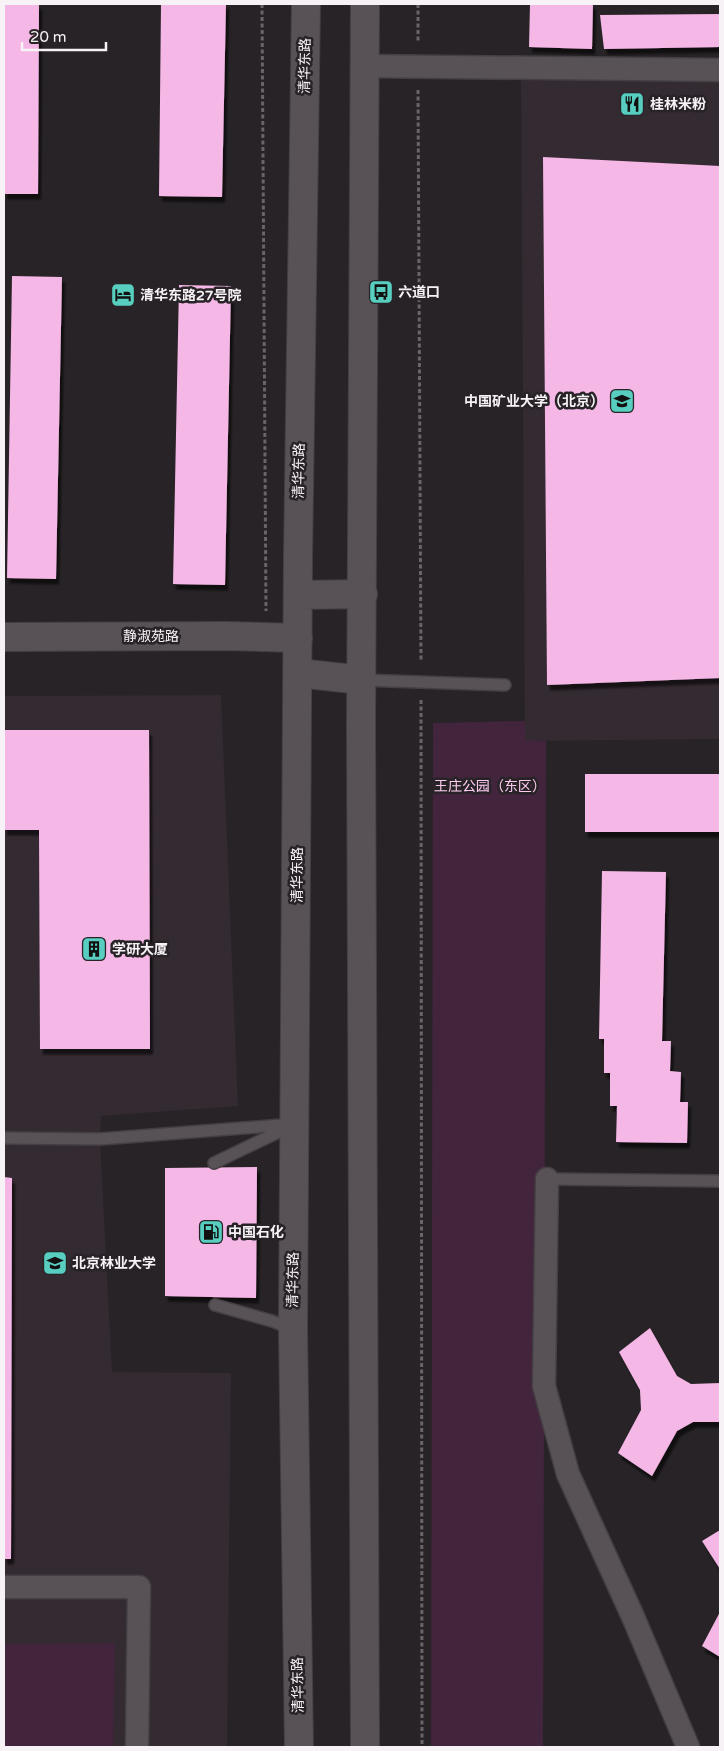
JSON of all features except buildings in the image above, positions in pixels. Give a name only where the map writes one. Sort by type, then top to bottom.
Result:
[{"type":"main road","name":"清华东路","points":[[299,1747],[293,1329],[298,595],[306,4]]},
{"type":"main road","points":[[365,4],[362,680],[365,1747]]},
{"type":"main road","points":[[298,595],[363,594]]},
{"type":"main road","name":"静淑苑路","points":[[4,637],[225,636],[298,638]]},
{"type":"main road","points":[[298,673],[362,680]]},
{"type":"street","points":[[364,66],[720,70]]},
{"type":"street","points":[[547,1180],[544,1386],[568,1474],[634,1619],[688,1747]]},
{"type":"street","points":[[4,1587],[139,1587],[137,1747]]},
{"type":"lane","points":[[362,680],[505,685]]},
{"type":"lane","points":[[4,1138],[100,1139],[295,1124]]},
{"type":"lane","points":[[214,1163],[295,1124]]},
{"type":"lane","points":[[547,1180],[720,1181]]},
{"type":"lane","points":[[215,1305],[293,1329]]},
{"type":"path","points":[[418,4],[422,1747]]},
{"type":"shaded area","name":"中国矿业大学（北京）","points":[[720,74],[720,739],[525,741],[521,80]]},
{"type":"shaded area","name":"北京林业大学","points":[[221,695],[238,1106],[101,1116],[100,1139],[112,1372],[231,1373],[227,1747],[4,1747],[4,696]]},
{"type":"green space","name":"王庄公园（东区）","points":[[525,721],[525,740],[546,741],[543,1747],[431,1747],[433,723]]},
{"type":"green space","points":[[115,1643],[113,1747],[4,1747],[4,1644]]},
{"type":"place","name":"桂林米粉","points":[[632,104]]},
{"type":"place","name":"六道口","points":[[381,292]]},
{"type":"place","name":"清华东路27号院","points":[[123,295]]},
{"type":"place","name":"中国矿业大学（北京）","points":[[622,401]]},
{"type":"place","name":"学研大厦","points":[[94,949]]},
{"type":"place","name":"中国石化","points":[[211,1232]]},
{"type":"place","name":"北京林业大学","points":[[55,1263]]}]
